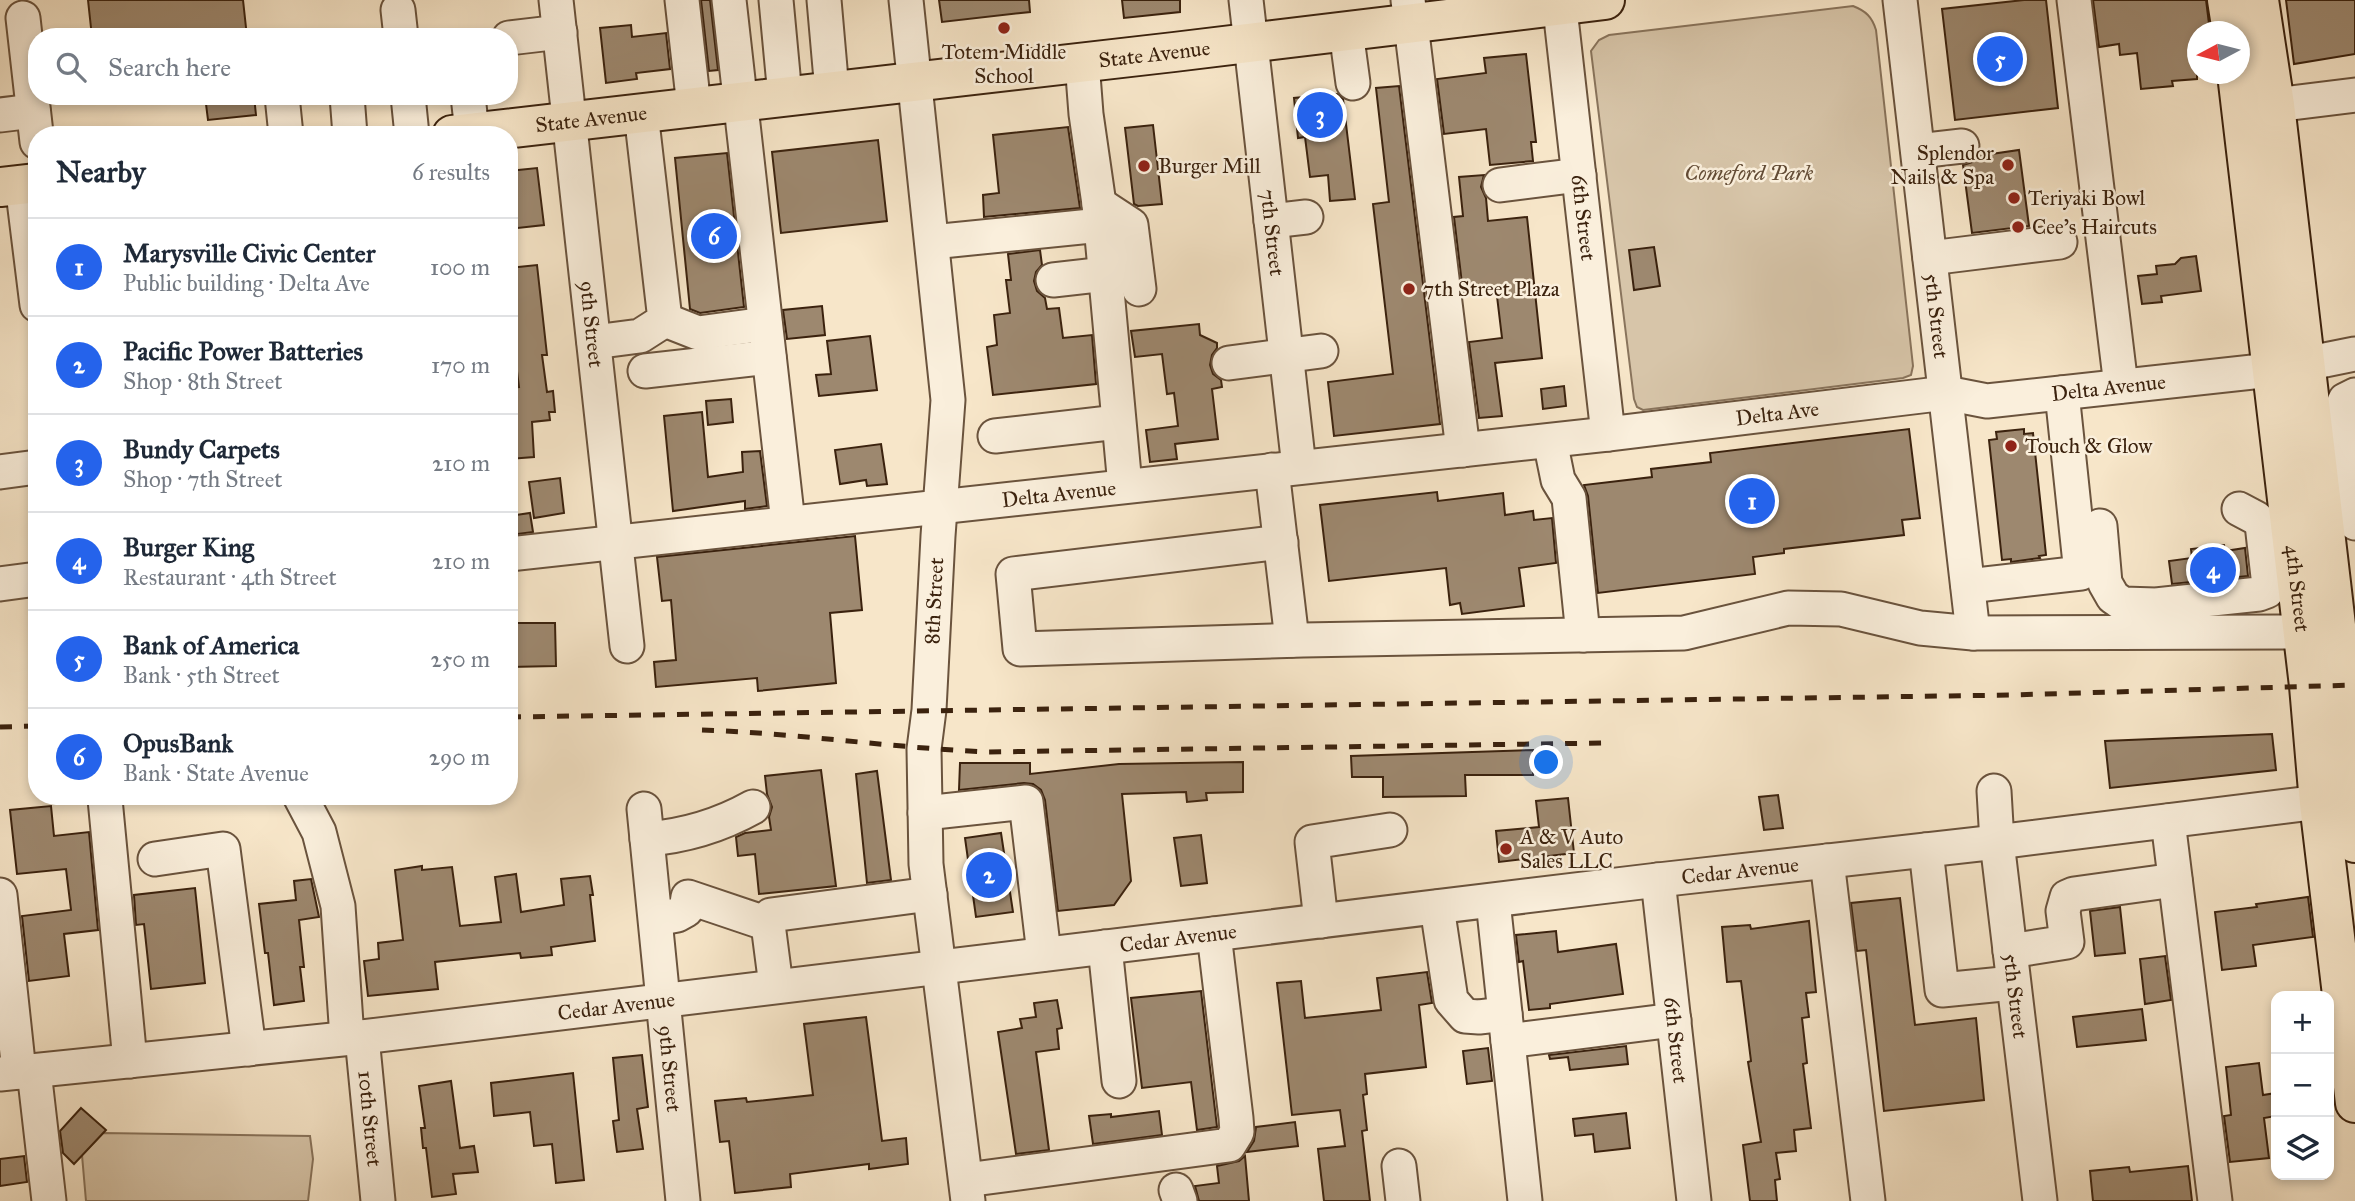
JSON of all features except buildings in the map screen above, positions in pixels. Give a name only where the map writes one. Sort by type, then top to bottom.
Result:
[{"type":"main road","name":"State Avenue","points":[[464,121],[569,121],[1346,31],[1409,12],[1605,0]]},
{"type":"main road","points":[[2227,0],[2230,21]]},
{"type":"main road","name":"4th Street","points":[[2259,0],[2275,105],[2288,367],[2320,496],[2331,629]]},
{"type":"main road","name":"4th Street","points":[[2239,84],[2331,629],[2343,685],[2342,799],[2355,1103]]},
{"type":"main road","name":"4th Street","points":[[2342,799],[2355,843]]},
{"type":"street","points":[[682,0],[694,107]]},
{"type":"street","points":[[729,0],[745,145],[740,162],[748,236],[759,271],[788,523]]},
{"type":"street","points":[[776,0],[785,96]]},
{"type":"street","points":[[824,0],[832,91]]},
{"type":"street","name":"8th Street","points":[[906,0],[948,401],[929,710],[924,749],[926,864],[967,1191]]},
{"type":"street","name":"7th Street","points":[[1246,0],[1286,356],[1286,469],[1281,542],[1292,640]]},
{"type":"street","name":"5th Street","points":[[1900,0],[1973,633]]},
{"type":"street","points":[[2074,0],[2121,386]]},
{"type":"street","name":"6th Street","points":[[1559,2],[1608,434]]},
{"type":"street","points":[[1409,12],[1463,450]]},
{"type":"street","points":[[518,34],[558,16]]},
{"type":"street","name":"9th Street","points":[[558,16],[627,646]]},
{"type":"street","points":[[23,18],[28,63]]},
{"type":"street","points":[[1346,31],[1353,83]]},
{"type":"street","points":[[1082,62],[1106,274],[1125,486]]},
{"type":"street","points":[[2275,105],[2355,95]]},
{"type":"street","points":[[33,105],[35,126]]},
{"type":"street","points":[[283,105],[285,126]]},
{"type":"street","points":[[348,105],[349,126]]},
{"type":"street","points":[[409,105],[411,126]]},
{"type":"street","points":[[641,113],[666,320]]},
{"type":"street","points":[[0,115],[32,126]]},
{"type":"street","points":[[1918,151],[1962,146]]},
{"type":"street","points":[[1500,185],[1579,175]]},
{"type":"street","points":[[20,185],[28,241]]},
{"type":"street","points":[[932,242],[1100,215],[1131,225],[1139,289]]},
{"type":"street","points":[[1271,221],[1306,217]]},
{"type":"street","points":[[1930,258],[2060,242]]},
{"type":"street","points":[[1053,280],[1106,274]]},
{"type":"street","points":[[666,320],[698,333],[765,324]]},
{"type":"street","points":[[594,342],[640,336],[666,320]]},
{"type":"street","points":[[1228,363],[1321,351]]},
{"type":"street","name":"Delta Avenue","points":[[1946,394],[1987,401],[2288,367],[2355,354]]},
{"type":"street","points":[[645,371],[769,357]]},
{"type":"street","points":[[1968,586],[2081,573],[2062,393]]},
{"type":"street","name":"Delta Ave","points":[[1608,434],[1946,394]]},
{"type":"street","points":[[2355,395],[2346,400],[2341,410],[2355,523]]},
{"type":"street","points":[[995,436],[1118,422]]},
{"type":"street","name":"Delta Avenue","points":[[518,553],[1608,434]]},
{"type":"street","points":[[1550,441],[1558,480],[1569,498],[1583,635]]},
{"type":"street","points":[[0,472],[28,468]]},
{"type":"street","points":[[2100,526],[2107,590],[2123,604],[2156,605],[2259,594],[2269,586],[2262,524],[2239,509]]},
{"type":"street","points":[[1281,542],[1013,574],[1020,649],[1684,632],[1788,608],[1841,609],[1920,628],[1973,633],[2331,629]]},
{"type":"street","points":[[0,584],[28,580]]},
{"type":"street","name":"5th Street","points":[[1994,791],[2011,967],[2040,1201]]},
{"type":"street","name":"Cedar Avenue","points":[[18,1072],[355,1037],[2342,799]]},
{"type":"street","points":[[925,813],[1026,802],[1044,954]]},
{"type":"street","points":[[106,805],[130,1062]]},
{"type":"street","name":"10th Street","points":[[305,805],[319,832],[338,906],[378,1201]]},
{"type":"street","name":"9th Street","points":[[683,1201],[645,824],[702,830],[736,817],[752,807]]},
{"type":"street","points":[[2168,821],[2215,1201]]},
{"type":"street","points":[[1321,921],[1312,842],[1390,830]]},
{"type":"street","points":[[155,859],[223,849],[249,1049]]},
{"type":"street","points":[[1926,850],[1942,990],[2011,967],[2067,942],[2063,905],[2067,897],[2175,880]]},
{"type":"street","points":[[1827,862],[1868,1201]]},
{"type":"street","points":[[651,880],[670,878],[680,881],[688,897],[686,910],[677,915],[656,919]]},
{"type":"street","name":"6th Street","points":[[1658,880],[1694,1201]]},
{"type":"street","points":[[776,986],[768,924],[771,915],[930,894]]},
{"type":"street","points":[[0,895],[18,1072],[49,1201]]},
{"type":"street","points":[[688,897],[768,924]]},
{"type":"street","points":[[1493,901],[1525,1201]]},
{"type":"street","points":[[1437,907],[1451,1000],[1465,1016],[1479,1017],[1506,1027],[1674,1020]]},
{"type":"street","points":[[967,1191],[1229,1145],[1237,1132],[1214,934]]},
{"type":"street","points":[[1105,947],[1119,1082]]},
{"type":"street","points":[[1399,1166],[1403,1201]]},
{"type":"green space","name":"Comeford Park","points":[[1853,6],[1868,15],[1876,30],[1913,366],[1911,375],[1643,410],[1637,407],[1591,51],[1599,40],[1609,35]]},
{"type":"green space","points":[[103,1133],[310,1136],[313,1159],[308,1201],[86,1201],[82,1155]]},
{"type":"railway","points":[[518,717],[2011,695],[2355,685]]},
{"type":"railway","points":[[0,727],[28,726]]},
{"type":"railway","points":[[702,730],[988,752],[1603,743]]},
{"type":"place","name":"Totem Middle School","points":[[1004,28]]},
{"type":"place","name":"Bank of America","points":[[2000,59]]},
{"type":"place","name":"Bundy Carpets","points":[[1320,115]]},
{"type":"place","name":"Splendor Nails & Spa","points":[[2008,165]]},
{"type":"place","name":"Burger Mill","points":[[1144,166]]},
{"type":"place","name":"Teriyaki Bowl","points":[[2014,198]]},
{"type":"place","name":"Cee's Haircuts","points":[[2018,227]]},
{"type":"place","name":"OpusBank","points":[[714,236]]},
{"type":"place","name":"7th Street Plaza","points":[[1409,289]]},
{"type":"place","name":"Touch & Glow","points":[[2011,446]]},
{"type":"place","name":"Marysville Civic Center","points":[[1752,501]]},
{"type":"place","name":"Burger King","points":[[2213,570]]},
{"type":"place","name":"A & V Auto Sales LLC","points":[[1506,849]]},
{"type":"place","name":"Pacific Power Batteries","points":[[989,875]]}]
